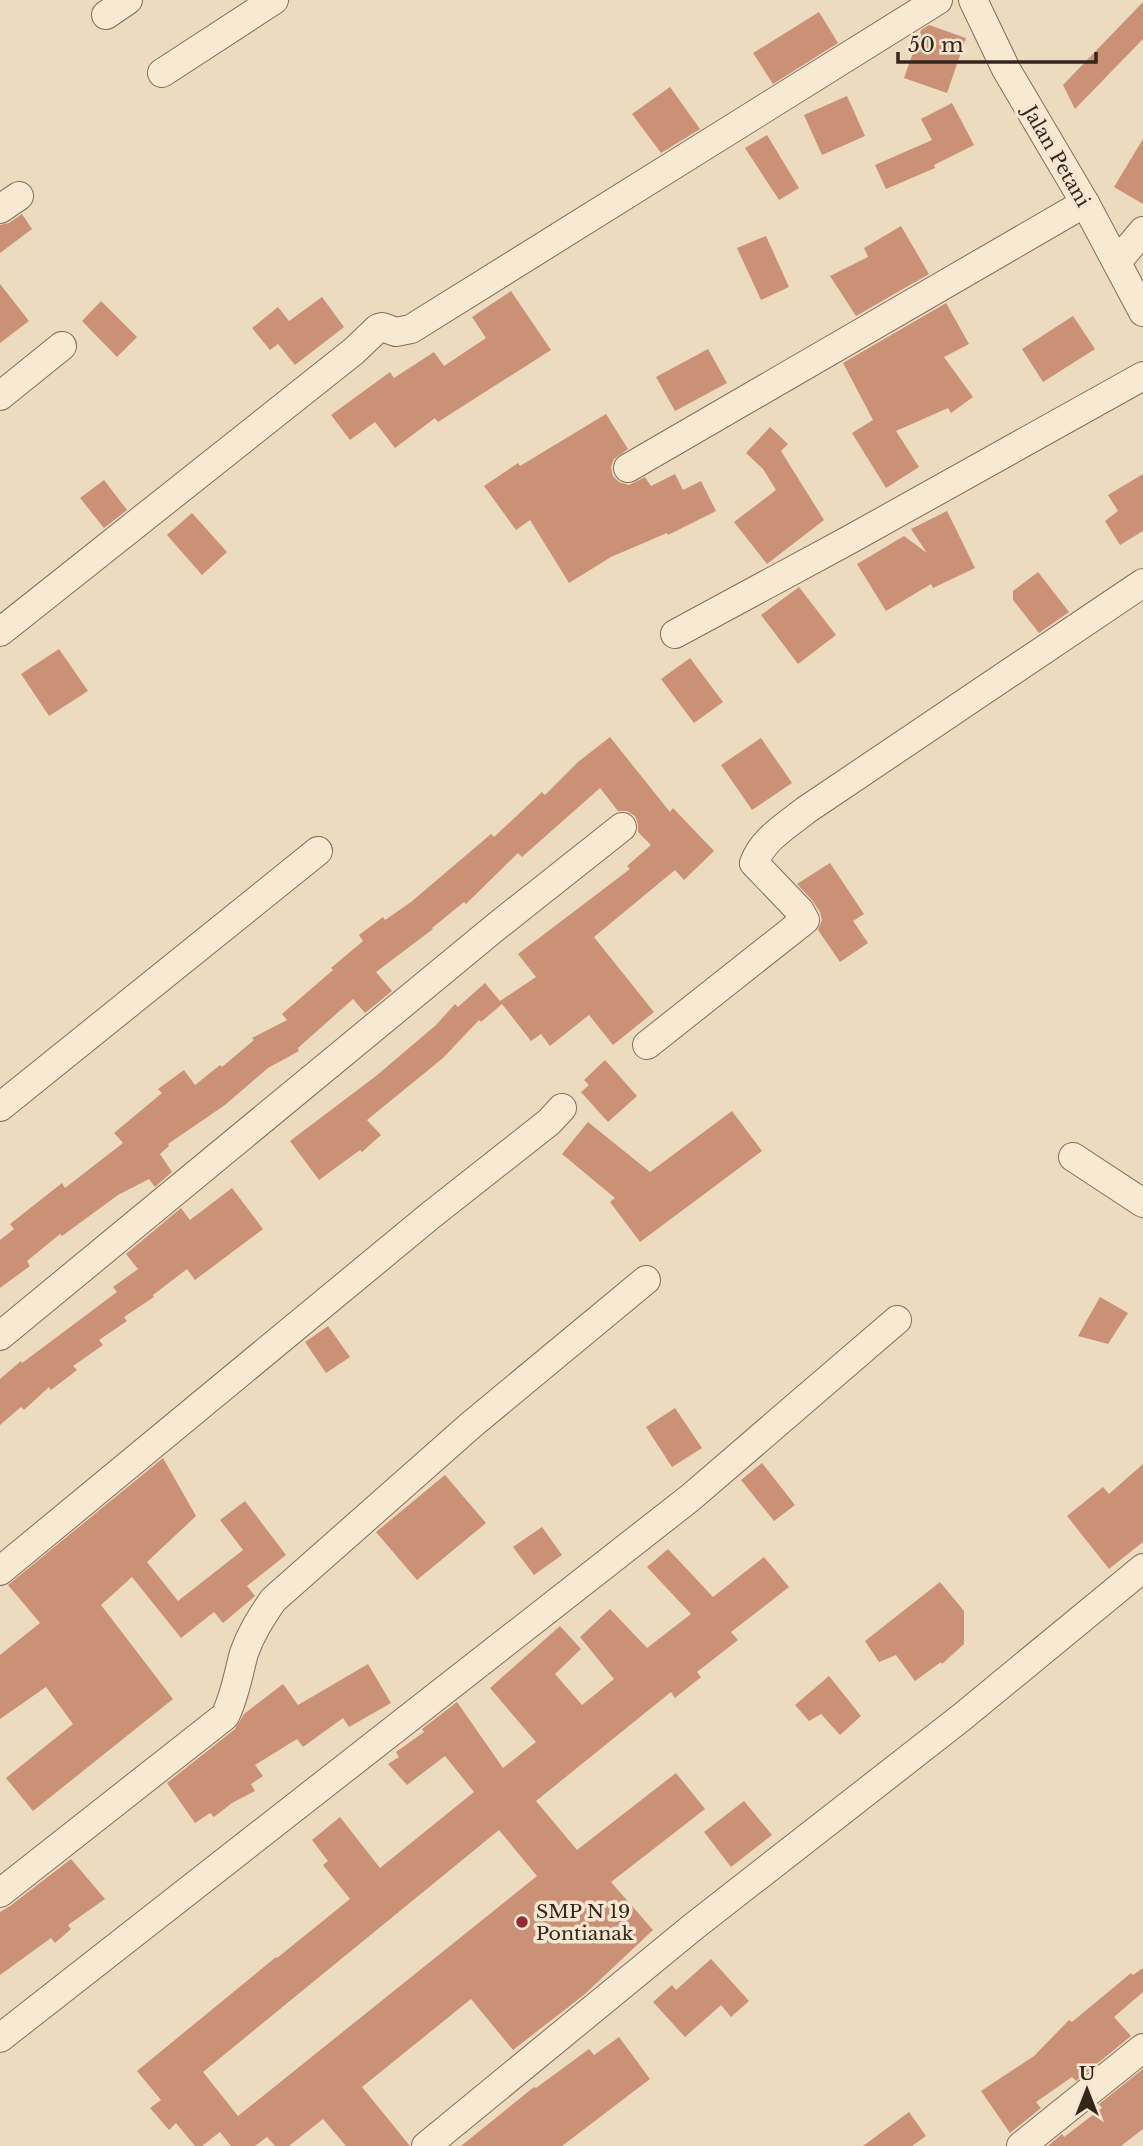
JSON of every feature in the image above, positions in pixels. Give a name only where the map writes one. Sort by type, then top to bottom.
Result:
[{"type":"street","points":[[162,73],[274,0]]},
{"type":"street","points":[[0,632],[354,351],[378,328],[396,332],[411,329],[938,0]]},
{"type":"street","name":"Jalan Petani","points":[[973,0],[1006,69],[1085,203],[1130,246],[1143,312]]},
{"type":"street","points":[[628,468],[1085,203]]},
{"type":"street","points":[[0,396],[62,346]]},
{"type":"street","points":[[675,634],[1143,376]]},
{"type":"street","points":[[647,1045],[805,920],[800,911],[754,863],[759,849],[806,810],[1143,583]]},
{"type":"street","points":[[0,1336],[497,926],[622,827]]},
{"type":"street","points":[[0,1107],[318,850]]},
{"type":"street","points":[[0,1571],[421,1223],[549,1122],[562,1108]]},
{"type":"street","points":[[1073,1157],[1143,1203]]},
{"type":"street","points":[[0,1893],[225,1716],[233,1700],[253,1629],[273,1600],[471,1425],[646,1280]]},
{"type":"street","points":[[0,2038],[691,1498],[897,1320]]},
{"type":"street","points":[[426,2146],[693,1927],[962,1717],[1143,1568]]},
{"type":"street","points":[[1021,2146],[1143,2048]]},
{"type":"building","points":[[1143,2],[1143,39],[1075,109],[1063,85]]},
{"type":"building","points":[[819,12],[838,43],[773,84],[753,53]]},
{"type":"building","points":[[929,25],[966,38],[947,93],[904,78],[921,30]]},
{"type":"building","points":[[670,87],[700,129],[661,153],[632,114]]},
{"type":"building","points":[[847,96],[865,136],[822,155],[804,115]]},
{"type":"building","points":[[952,103],[974,145],[934,165],[935,168],[886,189],[875,165],[932,140],[921,119]]},
{"type":"building","points":[[767,135],[799,188],[779,200],[745,148]]},
{"type":"building","points":[[1143,139],[1143,204],[1114,187]]},
{"type":"building","points":[[22,214],[32,229],[0,253],[0,225],[9,223]]},
{"type":"building","points":[[901,226],[929,274],[856,316],[830,276],[868,257],[864,248]]},
{"type":"building","points":[[766,236],[789,287],[761,300],[737,248]]},
{"type":"building","points":[[0,284],[29,321],[0,343]]},
{"type":"building","points":[[511,291],[551,350],[438,422],[435,418],[395,448],[375,422],[350,440],[331,415],[390,372],[394,378],[434,352],[444,366],[486,338],[472,317]]},
{"type":"building","points":[[322,297],[344,327],[295,365],[278,344],[270,350],[252,328],[278,307],[289,321]]},
{"type":"building","points":[[101,301],[137,337],[117,357],[82,321]]},
{"type":"building","points":[[946,303],[969,344],[944,357],[973,397],[951,413],[948,408],[896,431],[919,467],[886,488],[852,433],[873,420],[843,363]]},
{"type":"building","points":[[1073,316],[1095,349],[1043,382],[1022,349]]},
{"type":"building","points":[[708,349],[727,383],[675,411],[656,377]]},
{"type":"building","points":[[606,414],[628,449],[614,459],[611,467],[613,476],[619,482],[629,485],[645,477],[651,486],[675,474],[683,490],[701,481],[716,511],[668,535],[667,533],[611,557],[569,583],[530,520],[516,530],[484,486],[518,463],[520,466]]},
{"type":"building","points":[[770,427],[788,444],[781,451],[824,520],[767,564],[734,522],[776,490],[763,469],[746,453]]},
{"type":"building","points":[[1143,474],[1143,531],[1120,545],[1105,521],[1118,511],[1108,495]]},
{"type":"building","points":[[104,480],[127,510],[104,528],[80,498]]},
{"type":"building","points":[[947,511],[975,568],[933,588],[931,584],[886,611],[857,564],[904,536],[927,553],[911,529]]},
{"type":"building","points":[[192,513],[227,552],[202,575],[167,535]]},
{"type":"building","points":[[1038,572],[1069,612],[1039,633],[1013,600],[1013,591]]},
{"type":"building","points":[[799,587],[836,635],[798,664],[761,615]]},
{"type":"building","points":[[59,649],[88,691],[49,716],[21,674]]},
{"type":"building","points":[[690,658],[723,702],[694,723],[661,679]]},
{"type":"building","points":[[610,737],[670,812],[673,808],[714,851],[684,880],[675,870],[594,937],[654,1012],[613,1045],[589,1015],[550,1046],[541,1034],[531,1041],[502,1004],[481,1022],[479,1020],[443,1058],[367,1120],[381,1135],[362,1152],[360,1150],[319,1180],[290,1141],[376,1076],[436,1025],[455,1004],[458,1007],[485,983],[500,1001],[536,977],[518,954],[630,869],[627,866],[651,845],[638,832],[635,816],[627,811],[618,811],[600,788],[522,857],[518,853],[466,904],[464,902],[376,972],[392,991],[365,1013],[353,999],[298,1048],[299,1051],[268,1068],[225,1105],[168,1144],[160,1154],[172,1172],[155,1187],[149,1179],[118,1195],[62,1236],[60,1234],[27,1261],[30,1266],[0,1288],[0,1240],[14,1229],[10,1224],[62,1183],[65,1188],[123,1143],[114,1133],[162,1093],[158,1089],[184,1070],[195,1085],[220,1065],[222,1067],[254,1040],[252,1038],[287,1020],[282,1014],[363,941],[359,935],[383,917],[385,920],[411,902],[491,834],[494,837],[542,792],[545,795],[578,762]]},
{"type":"building","points":[[761,738],[792,783],[752,810],[721,765]]},
{"type":"building","points":[[830,863],[864,914],[853,921],[868,943],[840,962],[818,930],[822,920],[820,912],[797,884]]},
{"type":"building","points":[[605,1060],[637,1096],[608,1122],[581,1092],[589,1085],[584,1080]]},
{"type":"building","points":[[732,1111],[762,1151],[640,1242],[610,1202],[615,1198],[562,1154],[588,1122],[650,1172]]},
{"type":"building","points":[[232,1188],[263,1229],[195,1280],[187,1269],[153,1295],[154,1297],[124,1317],[127,1321],[99,1340],[103,1345],[73,1366],[77,1370],[51,1390],[49,1387],[24,1410],[21,1407],[0,1425],[0,1379],[117,1292],[113,1287],[138,1269],[126,1254],[181,1208],[190,1220]]},
{"type":"building","points":[[1100,1297],[1128,1313],[1108,1344],[1078,1336]]},
{"type":"building","points":[[328,1326],[350,1357],[326,1373],[305,1342]]},
{"type":"building","points":[[675,1408],[702,1448],[672,1467],[646,1427]]},
{"type":"building","points":[[163,1458],[196,1516],[147,1562],[178,1601],[243,1550],[220,1520],[245,1501],[286,1555],[247,1586],[255,1596],[223,1623],[214,1612],[181,1638],[132,1577],[101,1605],[173,1699],[33,1811],[6,1778],[73,1724],[46,1687],[0,1719],[0,1655],[40,1623],[8,1585]]},
{"type":"building","points":[[762,1463],[795,1505],[774,1521],[741,1480]]},
{"type":"building","points":[[1143,1464],[1143,1542],[1109,1569],[1067,1516],[1103,1487],[1109,1494]]},
{"type":"building","points":[[445,1475],[486,1523],[417,1580],[376,1532]]},
{"type":"building","points":[[542,1527],[562,1555],[534,1575],[513,1547]]},
{"type":"building","points":[[668,1549],[713,1597],[764,1557],[789,1587],[731,1632],[738,1640],[697,1672],[701,1677],[675,1698],[671,1692],[536,1801],[577,1850],[676,1773],[705,1809],[611,1882],[653,1930],[585,1994],[513,2050],[471,1999],[362,2087],[410,2146],[346,2146],[323,2119],[289,2146],[275,2146],[267,2137],[255,2146],[231,2146],[220,2132],[202,2146],[195,2146],[176,2123],[169,2130],[150,2108],[161,2100],[137,2071],[350,1899],[323,1865],[328,1861],[312,1840],[340,1817],[380,1868],[474,1792],[445,1756],[407,1785],[388,1764],[399,1757],[396,1752],[424,1732],[422,1729],[457,1702],[503,1768],[536,1742],[490,1688],[560,1626],[581,1649],[555,1674],[582,1705],[614,1679],[580,1637],[610,1609],[647,1648],[691,1614],[647,1567]],"holes":[[[499,1830],[537,1876],[238,2116],[203,2072]]]},
{"type":"building","points":[[940,1582],[964,1611],[964,1644],[942,1664],[941,1662],[915,1681],[896,1655],[879,1662],[865,1641]]},
{"type":"building","points":[[368,1664],[391,1703],[349,1727],[343,1718],[303,1747],[297,1739],[255,1765],[263,1776],[251,1784],[255,1791],[232,1803],[214,1817],[210,1813],[195,1823],[167,1783],[235,1729],[244,1714],[283,1684],[298,1705]]},
{"type":"building","points":[[829,1676],[861,1716],[840,1735],[821,1714],[809,1721],[795,1705]]},
{"type":"building","points":[[744,1801],[772,1835],[731,1867],[704,1832]]},
{"type":"building","points":[[71,1859],[105,1899],[68,1925],[71,1929],[55,1943],[51,1938],[0,1975],[0,1912]]},
{"type":"building","points":[[711,1959],[749,2001],[731,2017],[721,2005],[685,2037],[653,2002],[672,1985],[676,1990]]},
{"type":"building","points":[[1143,1968],[1143,1992],[1114,2017],[1131,2036],[1076,2081],[1072,2077],[1036,2102],[1041,2108],[1010,2133],[981,2091],[1034,2056],[1069,2020],[1072,2022],[1131,1973],[1133,1975]]},
{"type":"building","points":[[619,2037],[650,2079],[562,2146],[461,2146],[534,2087],[589,2049],[594,2055]]},
{"type":"building","points":[[1143,2069],[1143,2129],[1121,2146],[1048,2146],[1102,2108],[1099,2104]]},
{"type":"building","points":[[909,2112],[926,2136],[912,2146],[863,2146]]},
{"type":"place","name":"SMP N 19 Pontianak","points":[[522,1922]]}]
